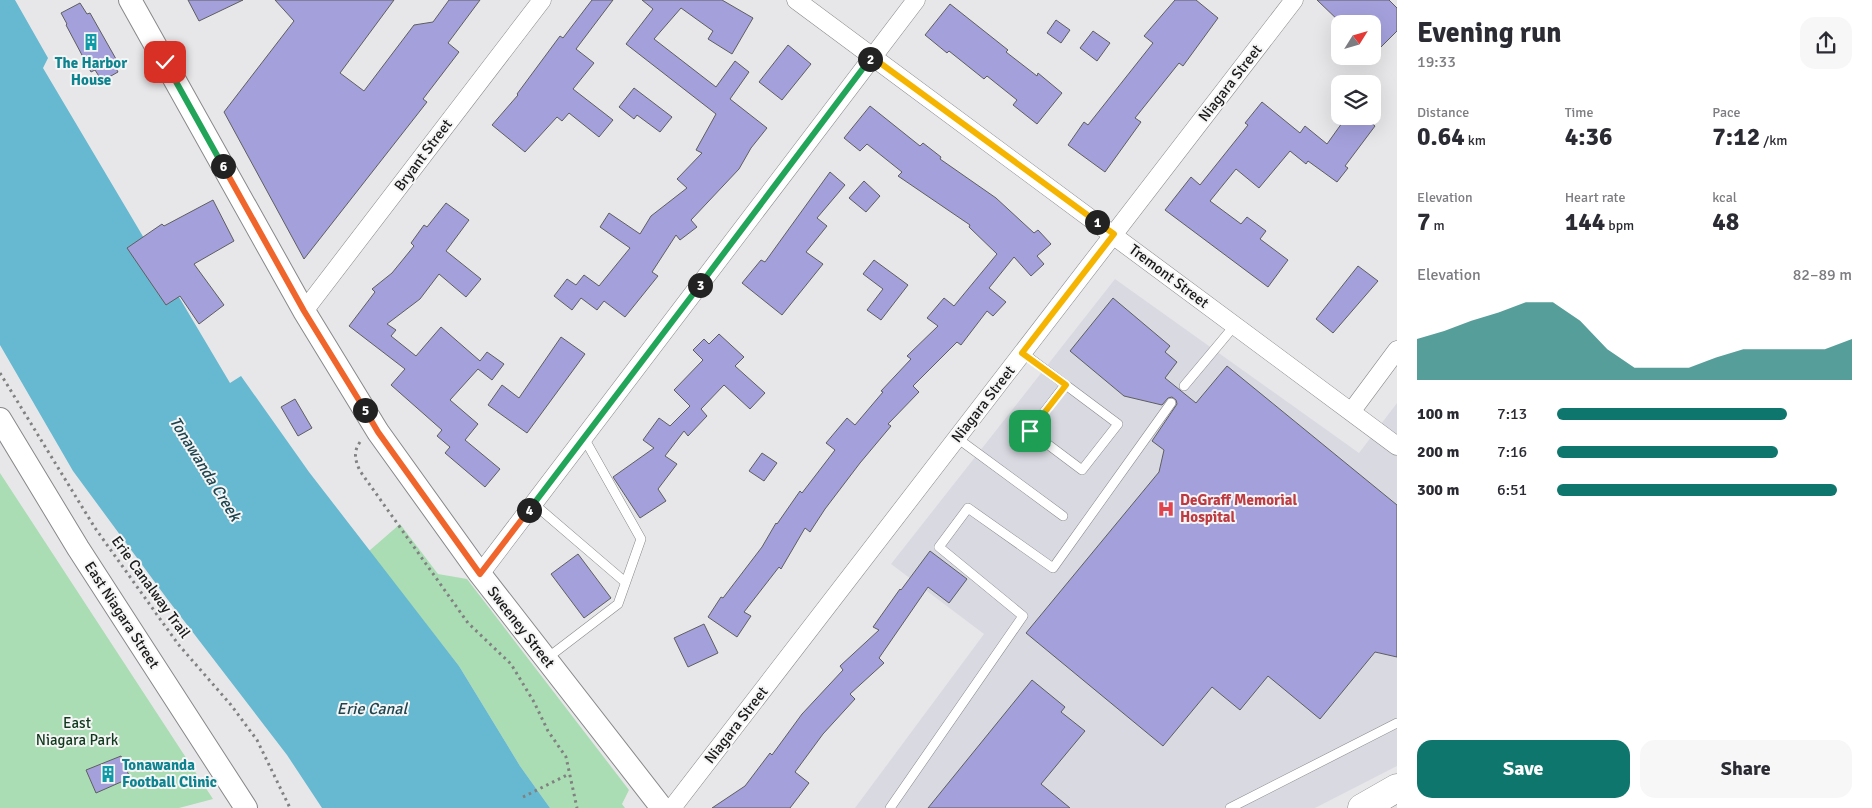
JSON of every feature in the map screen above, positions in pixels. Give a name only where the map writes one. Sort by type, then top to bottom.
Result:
[{"type":"main road","points":[[1362,808],[1397,788]]},
{"type":"street","name":"Sweeney Street","points":[[130,0],[304,311],[378,432],[480,574],[662,808]]},
{"type":"street","name":"Bryant Street","points":[[304,311],[542,0]]},
{"type":"street","name":"Tremont Street","points":[[796,0],[1114,234],[1397,446]]},
{"type":"street","points":[[480,574],[916,0]]},
{"type":"street","name":"Niagara Street","points":[[672,808],[1294,0]]},
{"type":"street","points":[[1350,412],[1397,350]]},
{"type":"street","name":"East Niagara Street","points":[[0,419],[73,540],[246,808]]},
{"type":"lane","points":[[1184,386],[1235,325]]},
{"type":"lane","points":[[1022,353],[1066,385],[1118,424],[1082,470],[1030,431],[1066,385]]},
{"type":"lane","points":[[890,808],[1023,616],[939,547],[968,508],[1053,568],[1171,403]]},
{"type":"lane","points":[[546,660],[618,604],[640,539],[584,438]]},
{"type":"lane","points":[[957,438],[1063,516]]},
{"type":"lane","points":[[534,504],[626,582]]},
{"type":"lane","points":[[1230,808],[1397,723]]},
{"type":"path","name":"Erie Canalway Trail","points":[[0,373],[94,528],[178,644],[232,705],[256,740],[290,808]]},
{"type":"path","points":[[364,439],[356,451],[355,460],[360,471],[468,623],[510,664],[534,702],[548,731],[566,758],[577,808]]},
{"type":"path","points":[[523,797],[569,773]]},
{"type":"shaded area","name":"DeGraff Memorial Hospital","points":[[1115,279],[1359,453],[1397,403],[1397,766],[1315,808],[855,808],[984,634],[891,564]]},
{"type":"green space","name":"East Niagara Park","points":[[0,473],[213,799],[179,808],[0,808]]},
{"type":"green space","points":[[400,524],[438,574],[467,579],[629,790],[622,804],[625,808],[550,808],[520,766],[459,666],[369,551]]},
{"type":"water","name":"Erie Canal","points":[[0,0],[15,0],[48,58],[43,68],[230,383],[241,376],[309,472],[459,666],[520,766],[550,808],[322,808],[287,755],[168,600],[73,471],[0,345]]},
{"type":"building","points":[[188,0],[243,0],[199,21]]},
{"type":"building","points":[[275,0],[394,0],[340,73],[364,91],[414,25],[433,22],[449,0],[480,0],[448,43],[459,52],[423,99],[427,102],[304,259],[224,112],[294,21]]},
{"type":"building","points":[[592,0],[613,0],[576,49],[594,63],[573,89],[613,120],[599,137],[569,113],[562,121],[557,117],[525,152],[492,125],[518,95],[560,36],[563,38]]},
{"type":"building","points":[[642,0],[722,0],[753,18],[732,54],[708,39],[713,31],[681,8],[654,39],[716,87],[735,61],[749,72],[730,99],[767,128],[751,148],[739,169],[691,220],[697,227],[680,240],[676,235],[652,272],[658,276],[625,317],[604,301],[597,310],[581,298],[572,310],[554,296],[567,279],[576,285],[584,275],[599,286],[630,248],[600,227],[609,213],[640,234],[651,216],[687,188],[677,179],[702,153],[696,150],[716,114],[626,44],[653,9]]},
{"type":"building","points":[[1175,0],[1196,0],[1218,18],[1183,66],[1179,63],[1135,118],[1141,122],[1105,172],[1068,145],[1084,122],[1088,125],[1153,43],[1144,36]]},
{"type":"building","points":[[1317,0],[1389,0],[1397,8],[1397,31],[1381,47],[1381,15],[1333,15]]},
{"type":"building","name":"The Harbor House","points":[[80,3],[87,14],[90,13],[116,59],[112,61],[118,72],[102,81],[95,70],[91,72],[61,13]]},
{"type":"building","points":[[950,4],[1008,50],[1006,52],[1037,76],[1038,73],[1062,93],[1037,124],[1013,105],[1017,100],[987,76],[984,79],[949,51],[947,53],[925,35]]},
{"type":"building","points":[[1056,20],[1070,30],[1061,43],[1047,33]]},
{"type":"building","points":[[1093,31],[1110,43],[1097,61],[1080,48]]},
{"type":"building","points":[[788,45],[811,64],[782,100],[759,82]]},
{"type":"building","points":[[634,88],[672,117],[660,132],[637,115],[634,119],[619,107]]},
{"type":"building","points":[[1262,102],[1300,133],[1305,126],[1327,144],[1341,125],[1375,126],[1345,166],[1348,168],[1337,182],[1308,161],[1306,164],[1290,151],[1259,188],[1236,169],[1210,201],[1241,224],[1247,217],[1266,231],[1260,239],[1288,260],[1268,287],[1165,210],[1191,177],[1200,185],[1248,125],[1245,123]]},
{"type":"building","points":[[870,106],[920,146],[923,143],[941,157],[940,159],[996,198],[1034,233],[1038,230],[1051,244],[1037,256],[1044,264],[1031,276],[1014,257],[989,288],[1006,302],[993,316],[987,311],[961,345],[957,342],[913,386],[919,392],[888,424],[891,426],[860,463],[810,532],[805,528],[781,569],[779,567],[744,612],[751,616],[737,637],[708,617],[721,597],[723,598],[762,547],[776,523],[800,491],[802,493],[835,450],[826,443],[847,418],[855,425],[883,392],[881,391],[911,359],[907,356],[938,326],[927,318],[944,298],[954,306],[997,254],[969,227],[970,225],[898,176],[902,172],[867,144],[860,151],[844,138]]},
{"type":"building","points":[[830,172],[845,185],[817,218],[827,226],[806,252],[823,264],[782,315],[742,283],[761,260],[765,262]]},
{"type":"building","points":[[864,181],[880,196],[866,212],[849,198]]},
{"type":"building","points":[[213,200],[234,241],[194,264],[224,305],[199,324],[180,296],[166,305],[127,248],[162,224],[164,226]]},
{"type":"building","points":[[446,203],[469,220],[446,251],[481,279],[466,297],[439,274],[420,299],[387,324],[396,330],[391,336],[416,356],[441,327],[480,361],[487,352],[504,364],[492,380],[478,369],[450,400],[478,424],[465,440],[500,469],[485,487],[445,453],[450,447],[437,436],[442,430],[391,385],[405,369],[349,326],[375,292],[372,289],[392,273],[414,246],[411,243],[424,225],[427,227]]},
{"type":"building","points":[[874,260],[908,285],[881,320],[867,310],[883,289],[863,274]]},
{"type":"building","points":[[1358,266],[1378,281],[1333,333],[1316,319]]},
{"type":"building","points":[[1113,298],[1170,346],[1165,352],[1177,362],[1165,378],[1196,403],[1227,366],[1397,505],[1397,657],[1375,652],[1320,719],[1268,676],[1240,710],[1212,687],[1163,746],[1026,633],[1159,472],[1164,450],[1152,441],[1177,404],[1176,400],[1172,397],[1168,398],[1162,405],[1124,396],[1070,351]]},
{"type":"building","points":[[719,334],[744,357],[735,366],[765,393],[750,409],[724,385],[701,409],[707,416],[688,436],[684,431],[665,456],[677,464],[658,489],[666,501],[640,518],[613,477],[654,448],[643,440],[659,418],[670,426],[690,406],[674,390],[703,360],[693,350],[704,339],[709,344]]},
{"type":"building","points":[[561,337],[585,354],[527,433],[488,405],[502,385],[519,398]]},
{"type":"building","points":[[295,399],[312,428],[298,436],[281,407]]},
{"type":"building","points":[[762,453],[777,463],[764,481],[749,471]]},
{"type":"building","points":[[930,551],[967,579],[949,603],[928,587],[879,658],[884,663],[850,694],[855,699],[823,734],[795,772],[809,783],[790,808],[712,808],[745,786],[770,753],[772,755],[802,714],[843,670],[840,666],[879,630],[873,627]]},
{"type":"building","points":[[578,554],[611,598],[584,618],[551,574]]},
{"type":"building","points":[[704,624],[718,653],[688,667],[674,638]]},
{"type":"building","points":[[1032,680],[1065,707],[1061,712],[1085,731],[1041,784],[1070,808],[928,808]]},
{"type":"building","name":"Tonawanda Football Clinic","points":[[121,756],[130,778],[96,793],[86,770]]},
{"type":"place","name":"The Harbor House","points":[[91,42]]},
{"type":"place","name":"DeGraff Memorial Hospital","points":[[1166,509]]},
{"type":"place","name":"Tonawanda Football Clinic","points":[[108,774]]},
{"type":"route","points":[[165,62],[304,311],[378,432],[480,574],[872,57],[1114,234],[1022,353],[1066,385],[1030,431]]},
{"type":"water label","name":"Tonawanda Creek","points":[[205,469]]}]
